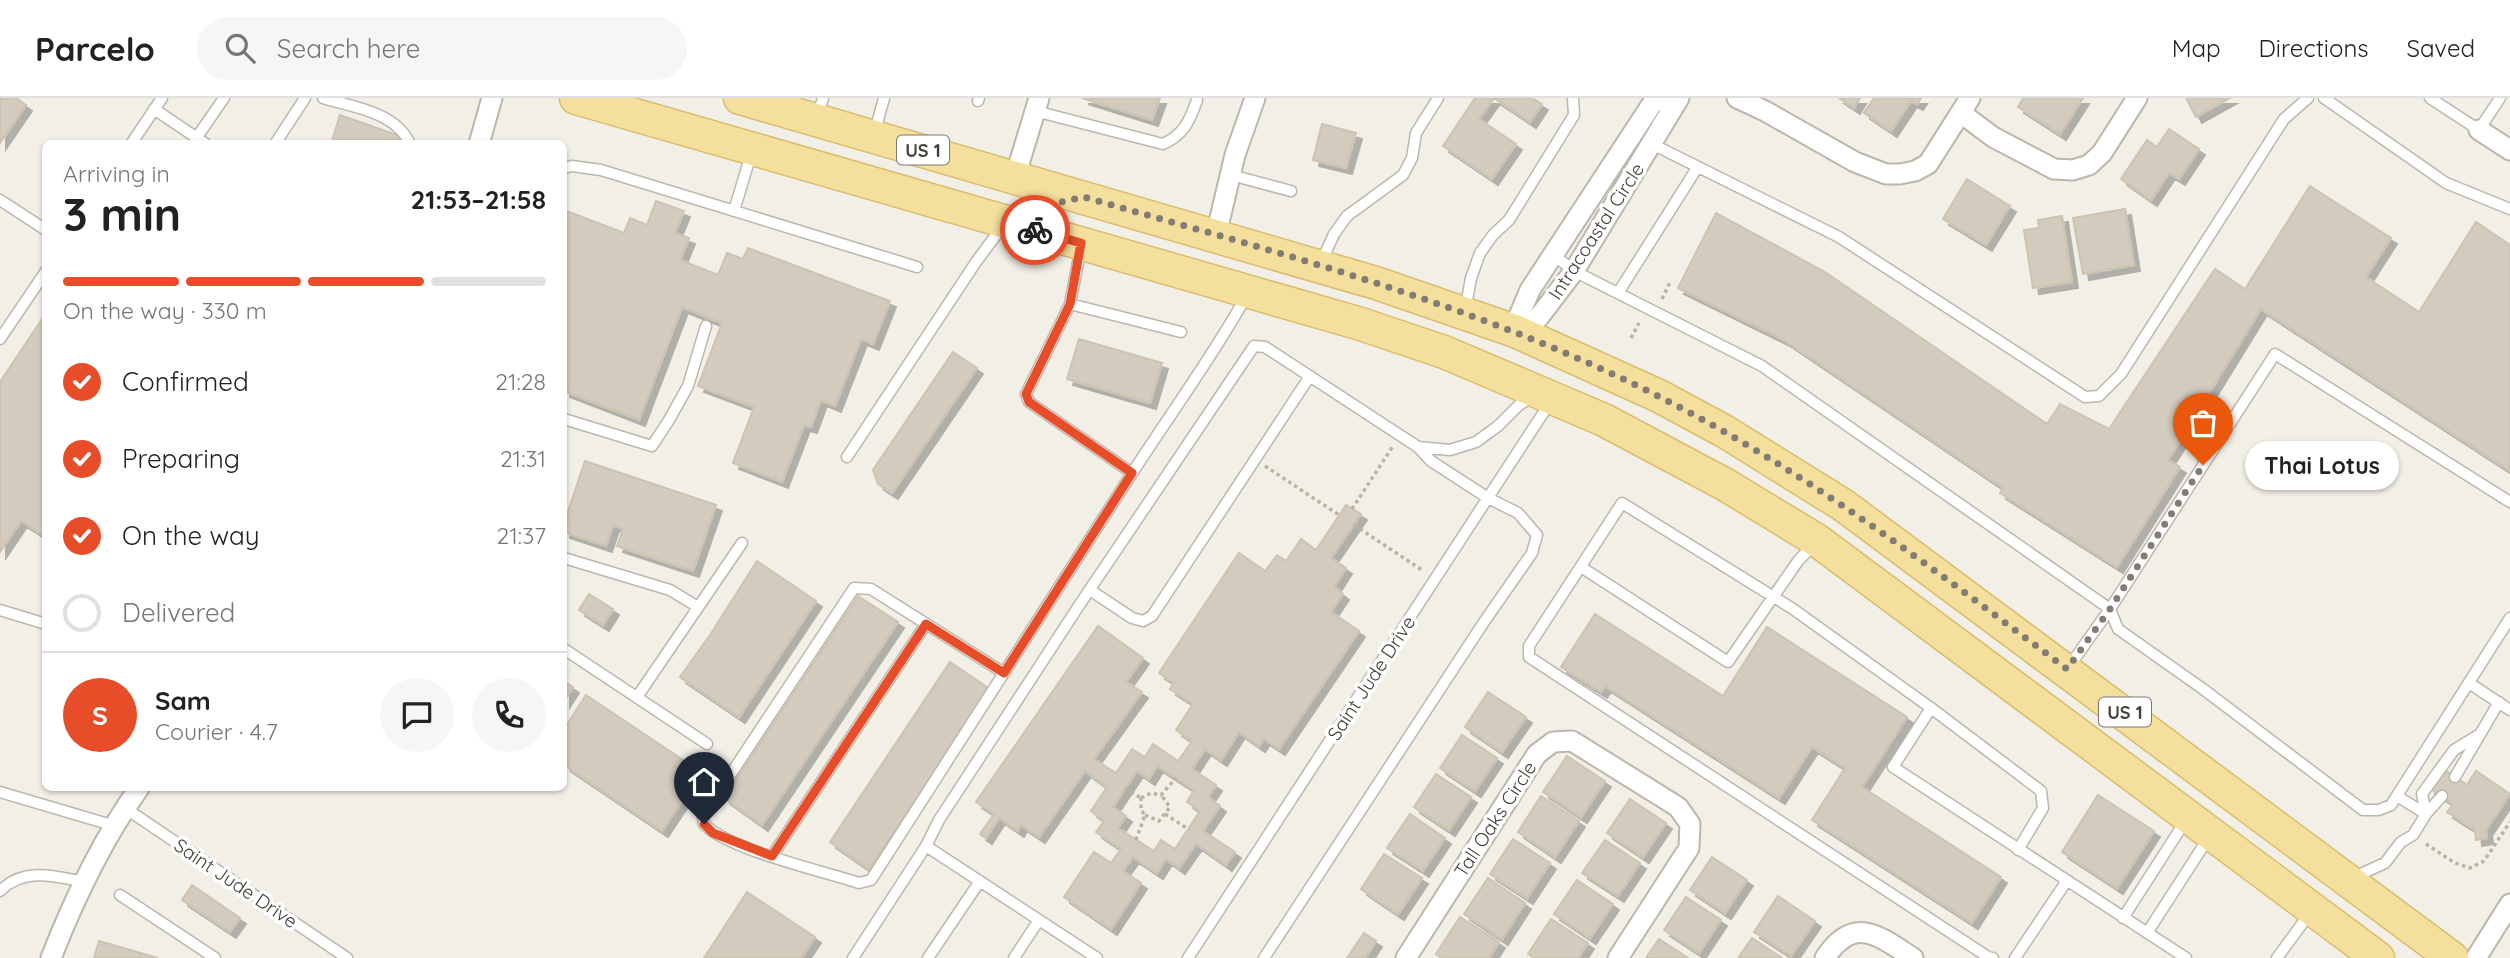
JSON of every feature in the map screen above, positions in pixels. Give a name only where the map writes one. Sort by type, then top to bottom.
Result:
[{"type":"main road","name":"US 1","points":[[576,98],[1361,324],[1444,352],[1604,420],[1667,452],[1818,541],[2378,958]]},
{"type":"main road","name":"US 1","points":[[755,100],[820,109],[874,136],[1320,266],[1465,313],[1515,331],[1604,370],[1680,408],[1793,472],[1901,547],[2452,958]]},
{"type":"main road","points":[[929,199],[980,192],[1000,186],[1015,177]]},
{"type":"main road","points":[[1007,221],[1042,206],[1084,197]]},
{"type":"main road","points":[[1444,352],[1495,349],[1506,342],[1515,331]]},
{"type":"main road","points":[[1547,395],[1555,380],[1604,370]]},
{"type":"main road","points":[[1818,541],[1849,533],[1901,547]]},
{"type":"street","points":[[480,140],[492,98]]},
{"type":"street","points":[[1216,235],[1255,98]]},
{"type":"street","name":"Intracoastal Circle","points":[[1515,331],[1530,290],[1652,104],[1661,98]]},
{"type":"street","name":"Intracoastal Circle","points":[[1515,331],[1539,317],[1574,271],[1679,98]]},
{"type":"street","points":[[1737,98],[1769,104],[1855,162],[1885,174],[1908,172],[1928,164],[1965,106],[1993,137],[2054,169],[2073,170],[2089,164],[2102,153],[2137,98]]},
{"type":"street","points":[[1015,177],[1037,105]]},
{"type":"street","points":[[2479,130],[2510,149]]},
{"type":"street","name":"Tall Oaks Circle","points":[[1406,958],[1537,754],[1553,742],[1572,741],[1678,807],[1690,824],[1689,848],[1618,958]]},
{"type":"street","points":[[51,958],[85,882],[137,791]]},
{"type":"street","points":[[2476,958],[2510,904]]},
{"type":"street","points":[[1825,958],[1843,936],[1862,932],[1878,935],[1913,958]]},
{"type":"lane","points":[[134,140],[161,98]]},
{"type":"lane","points":[[154,109],[202,140],[224,98]]},
{"type":"lane","points":[[278,140],[305,98]]},
{"type":"lane","points":[[323,98],[389,120],[402,130],[408,140]]},
{"type":"lane","points":[[874,136],[884,98]]},
{"type":"lane","points":[[1320,266],[1334,234],[1347,216],[1403,174],[1412,158],[1416,133],[1438,98]]},
{"type":"lane","points":[[1465,313],[1471,278],[1480,253],[1493,235],[1509,220],[1574,115],[1573,98]]},
{"type":"lane","points":[[1633,133],[1697,168],[1839,237],[2085,397],[2099,396],[2121,374],[2284,120],[2308,98]]},
{"type":"lane","points":[[2324,98],[2446,183],[2510,209]]},
{"type":"lane","points":[[2431,98],[2479,130],[2500,98]]},
{"type":"lane","points":[[1037,105],[1163,144],[1175,139],[1188,125],[1197,100]]},
{"type":"lane","points":[[734,211],[752,149]]},
{"type":"lane","points":[[567,167],[601,170],[917,267]]},
{"type":"lane","points":[[1618,293],[1697,168]]},
{"type":"lane","points":[[1231,175],[1291,191]]},
{"type":"lane","points":[[0,200],[42,227]]},
{"type":"lane","points":[[847,457],[983,251],[1007,221]]},
{"type":"lane","points":[[1081,243],[1070,304],[1026,394],[1029,402],[1132,473]]},
{"type":"lane","points":[[1553,256],[1574,271],[1762,366],[2110,609],[2118,629],[2203,689],[2363,810],[2379,810],[2391,805],[2510,618]]},
{"type":"lane","points":[[0,339],[42,277]]},
{"type":"lane","points":[[1004,673],[871,589],[854,588],[703,816],[704,824],[713,833],[772,856],[859,883],[871,880],[1226,331],[1249,291]]},
{"type":"lane","points":[[1070,304],[1181,332]]},
{"type":"lane","points":[[567,420],[652,446],[688,386],[706,326]]},
{"type":"lane","points":[[853,958],[926,846],[946,809],[1254,346],[1265,347],[1401,435],[1431,461],[1488,498],[1518,513],[1537,535],[1532,553],[1265,958]]},
{"type":"lane","points":[[2067,669],[2110,609],[2275,354],[2510,502]]},
{"type":"lane","points":[[1090,590],[1132,618],[1143,621],[1152,616],[1310,376]]},
{"type":"lane","points":[[1418,447],[1450,450],[1476,442],[1498,426],[1519,405],[1547,395]]},
{"type":"lane","name":"Saint Jude Drive","points":[[1188,958],[1488,498],[1547,395]]},
{"type":"lane","points":[[1993,958],[1953,935],[1529,657],[1529,646],[1622,503],[1773,596],[1931,708],[2041,791],[2043,808],[2018,850]]},
{"type":"lane","points":[[1581,567],[1728,662],[1798,561],[1818,541]]},
{"type":"lane","points":[[637,697],[742,543]]},
{"type":"lane","points":[[567,559],[670,590],[698,607]]},
{"type":"lane","points":[[0,610],[42,623]]},
{"type":"lane","points":[[772,856],[926,624]]},
{"type":"lane","points":[[567,651],[707,744]]},
{"type":"lane","points":[[2469,683],[2510,710]]},
{"type":"lane","points":[[2455,776],[2499,702]]},
{"type":"lane","points":[[1931,708],[1893,767],[2186,958]]},
{"type":"lane","points":[[2426,814],[2422,794],[2440,767],[2454,750],[2480,734]]},
{"type":"lane","points":[[0,792],[115,826]]},
{"type":"lane","points":[[2397,796],[2426,814]]},
{"type":"lane","points":[[2348,880],[2385,863],[2400,842],[2413,835],[2442,796]]},
{"type":"lane","name":"Saint Jude Drive","points":[[125,808],[348,958]]},
{"type":"lane","points":[[2123,918],[2199,825]]},
{"type":"lane","points":[[2147,933],[2199,825]]},
{"type":"lane","points":[[926,846],[1097,958]]},
{"type":"lane","points":[[0,891],[15,880],[32,875],[85,882]]},
{"type":"lane","points":[[928,958],[980,881]]},
{"type":"lane","points":[[2015,958],[2066,881]]},
{"type":"lane","points":[[120,895],[215,958]]},
{"type":"lane","points":[[2277,958],[2312,909]]},
{"type":"lane","points":[[1014,958],[1039,920]]},
{"type":"path","points":[[1661,300],[1670,282]]},
{"type":"path","points":[[1631,338],[1639,323]]},
{"type":"path","points":[[1352,509],[1401,435]]},
{"type":"path","points":[[1255,459],[1339,516]]},
{"type":"path","points":[[1353,525],[1436,579]]},
{"type":"path","points":[[1161,795],[1176,778]]},
{"type":"path","points":[[1125,788],[1141,798]]},
{"type":"path","points":[[1151,793],[1161,795],[1170,807],[1159,821],[1145,815],[1141,810],[1141,798],[1151,793]]},
{"type":"path","points":[[1165,814],[1188,829]]},
{"type":"path","points":[[1136,840],[1145,815]]},
{"type":"path","points":[[2413,835],[2455,863],[2470,868],[2484,861],[2510,822]]},
{"type":"building","points":[[0,98],[16,98],[26,105],[0,143]]},
{"type":"building","points":[[1082,98],[1160,98],[1152,120]]},
{"type":"building","points":[[1475,98],[1494,98],[1479,119],[1516,144],[1492,179],[1443,146]]},
{"type":"building","points":[[1494,98],[1532,98],[1542,104],[1530,122]]},
{"type":"building","points":[[1839,98],[1860,98],[1854,108]]},
{"type":"building","points":[[1874,98],[1921,98],[1917,104],[1911,101],[1891,131],[1864,113]]},
{"type":"building","points":[[2023,98],[2083,98],[2060,134],[2018,107]]},
{"type":"building","points":[[2186,98],[2230,98],[2196,117]]},
{"type":"building","points":[[340,115],[400,136],[398,140],[332,140]]},
{"type":"building","points":[[1322,124],[1356,133],[1346,168],[1313,160]]},
{"type":"building","points":[[2169,129],[2199,149],[2179,179],[2169,173],[2151,200],[2121,179],[2147,140],[2157,147]]},
{"type":"building","points":[[1967,179],[2010,206],[1986,245],[1943,219]]},
{"type":"building","points":[[2310,186],[2391,238],[2366,277],[2419,312],[2476,222],[2510,245],[2510,471],[2261,309],[2168,460],[2180,467],[2117,567],[2000,493],[2003,488],[1784,340],[1678,288],[1716,213],[1825,272],[2047,424],[2060,404],[2109,429],[2215,269],[2245,289]]},
{"type":"building","points":[[656,201],[684,211],[675,233],[689,238],[680,260],[718,275],[727,253],[743,259],[748,248],[890,301],[873,344],[861,339],[835,406],[821,400],[811,427],[804,425],[782,482],[733,463],[754,407],[698,386],[722,323],[682,307],[639,420],[567,392],[567,211],[624,233],[630,218],[647,225]]},
{"type":"building","points":[[2125,209],[2134,265],[2083,274],[2073,218]]},
{"type":"building","points":[[2062,216],[2072,282],[2033,288],[2024,230],[2039,228],[2038,220]]},
{"type":"building","points":[[42,319],[42,534],[21,521],[0,552],[0,382]]},
{"type":"building","points":[[1079,339],[1162,363],[1150,403],[1067,379]]},
{"type":"building","points":[[953,352],[977,368],[892,493],[878,484],[873,470]]},
{"type":"building","points":[[585,461],[716,505],[693,571],[617,546],[623,529],[613,525],[606,546],[567,533],[567,514]]},
{"type":"building","points":[[1346,505],[1361,514],[1331,558],[1346,568],[1334,587],[1343,594],[1331,612],[1359,631],[1279,749],[1264,739],[1259,746],[1239,732],[1221,760],[1205,749],[1192,769],[1216,785],[1208,797],[1220,806],[1203,831],[1235,852],[1226,865],[1196,844],[1179,868],[1166,859],[1157,873],[1133,857],[1123,871],[1141,883],[1111,929],[1064,897],[1094,852],[1111,863],[1121,849],[1096,832],[1104,821],[1091,811],[1107,787],[1085,771],[1039,837],[1021,825],[1018,831],[999,818],[986,838],[980,834],[994,814],[976,802],[1098,626],[1143,658],[1126,682],[1142,692],[1094,759],[1116,773],[1132,749],[1145,757],[1153,744],[1178,761],[1192,741],[1176,730],[1193,704],[1170,689],[1174,683],[1159,673],[1239,553],[1265,571],[1277,555],[1286,561],[1301,539],[1316,550]],"holes":[[[1157,766],[1194,790],[1187,802],[1200,811],[1175,849],[1161,840],[1154,851],[1118,828],[1126,816],[1113,807],[1137,771],[1149,779]]]},
{"type":"building","points":[[757,561],[816,601],[739,717],[680,677]]},
{"type":"building","points":[[589,594],[613,609],[603,625],[579,610]]},
{"type":"building","points":[[858,596],[898,622],[762,825],[724,798]]},
{"type":"building","points":[[1595,614],[1723,696],[1767,627],[1907,717],[1862,787],[2001,877],[1972,923],[1812,820],[1845,768],[1812,747],[1779,798],[1605,686],[1601,692],[1561,667]]},
{"type":"building","points":[[950,662],[990,689],[869,869],[830,842]]},
{"type":"building","points":[[567,683],[573,687],[567,696]]},
{"type":"building","points":[[1488,692],[1526,717],[1502,752],[1465,727]]},
{"type":"building","points":[[586,695],[701,772],[662,831],[567,767],[567,724]]},
{"type":"building","points":[[1462,735],[1497,758],[1475,791],[1440,768]]},
{"type":"building","points":[[1567,756],[1605,781],[1581,817],[1543,792]]},
{"type":"building","points":[[2442,768],[2467,785],[2476,771],[2510,794],[2486,830],[2487,838],[2476,840],[2475,830],[2447,812],[2453,804],[2429,788]]},
{"type":"building","points":[[1436,774],[1471,797],[1449,830],[1414,807]]},
{"type":"building","points":[[2098,795],[2154,831],[2117,888],[2062,852]]},
{"type":"building","points":[[1541,796],[1579,821],[1555,857],[1518,832]]},
{"type":"building","points":[[1630,799],[1666,823],[1643,857],[1607,833]]},
{"type":"building","points":[[1410,814],[1445,838],[1423,871],[1387,848]]},
{"type":"building","points":[[1513,839],[1550,863],[1527,898],[1490,874]]},
{"type":"building","points":[[1605,840],[1640,863],[1618,896],[1582,873]]},
{"type":"building","points":[[1384,854],[1422,878],[1398,914],[1361,889]]},
{"type":"building","points":[[1712,857],[1747,880],[1725,913],[1690,890]]},
{"type":"building","points":[[1488,878],[1525,903],[1502,939],[1464,914]]},
{"type":"building","points":[[1577,880],[1613,904],[1590,938],[1554,914]]},
{"type":"building","points":[[192,885],[240,918],[230,932],[182,900]]},
{"type":"building","points":[[747,892],[815,937],[801,958],[704,958]]},
{"type":"building","points":[[1778,896],[1815,921],[1791,956],[1754,932]]},
{"type":"building","points":[[1686,897],[1721,920],[1699,953],[1664,930]]},
{"type":"building","points":[[1460,917],[1499,942],[1489,958],[1442,958],[1436,954]]},
{"type":"building","points":[[1551,919],[1588,943],[1578,958],[1534,958],[1528,954]]},
{"type":"building","points":[[1364,933],[1376,941],[1365,958],[1347,958]]},
{"type":"building","points":[[1752,938],[1782,958],[1738,958]]},
{"type":"building","points":[[1659,939],[1688,958],[1646,958]]},
{"type":"building","points":[[99,941],[158,958],[94,958]]},
{"type":"way so far","points":[[1035,230],[1007,221],[1042,206],[1084,197],[1376,283],[1515,331],[1659,396],[1793,472],[1863,519],[2067,669],[2110,609],[2203,465]]},
{"type":"place","name":"Thai Lotus","points":[[2203,465]]},
{"type":"route","points":[[704,824],[713,833],[772,856],[926,624],[1004,673],[1132,473],[1029,402],[1026,394],[1070,304],[1081,243],[1035,230]]}]
